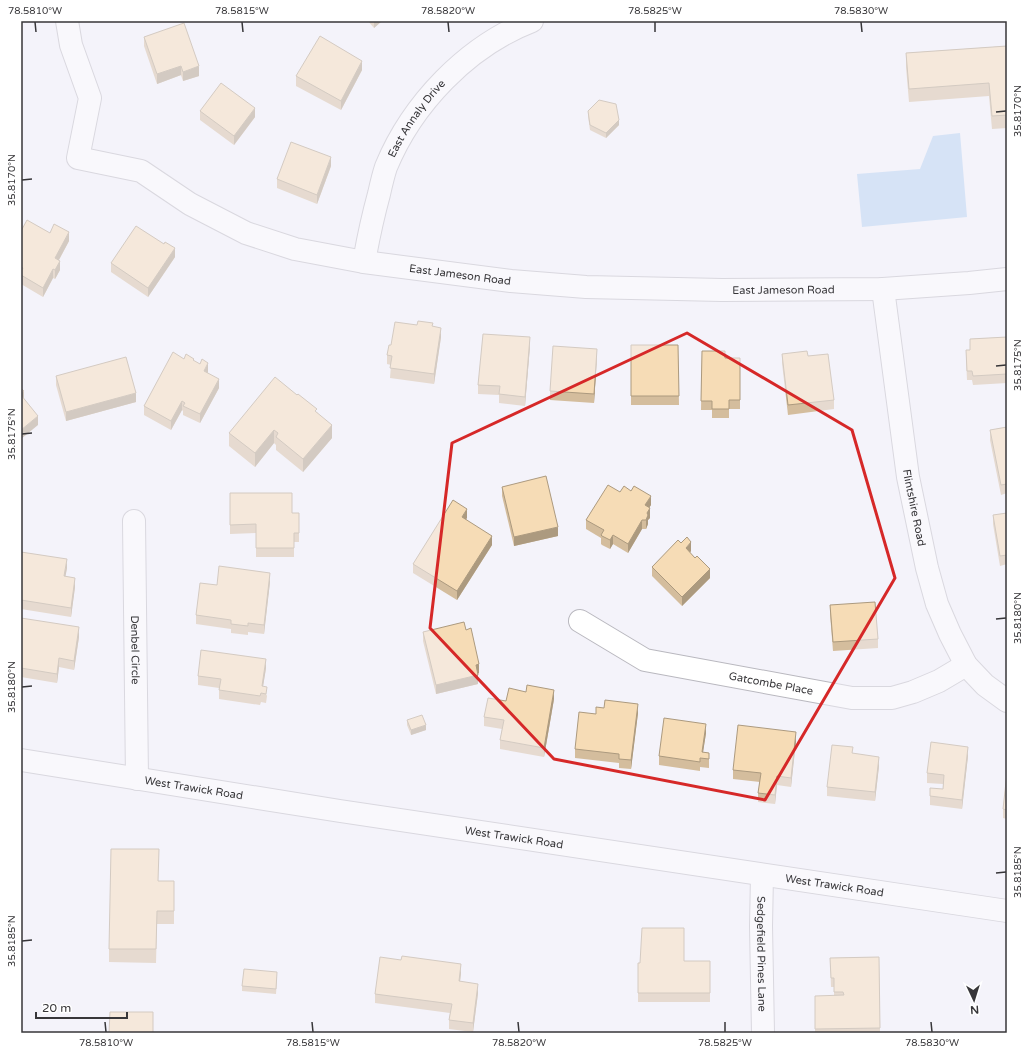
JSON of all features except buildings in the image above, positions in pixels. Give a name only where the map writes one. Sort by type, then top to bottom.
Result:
[{"type":"street","name":"East Jameson Road","points":[[67,21],[70,46],[90,98],[78,158],[141,171],[190,204],[246,234],[295,249],[364,262],[511,281],[586,287],[722,290],[883,289],[1007,279]]},
{"type":"street","name":"East Annaly Drive","points":[[364,262],[372,221],[386,168],[404,130],[428,96],[470,55],[519,26],[532,21]]},
{"type":"street","name":"Flintshire Road","points":[[883,289],[908,477],[927,568],[937,604],[966,665],[985,685],[1007,701]]},
{"type":"street","name":"Denbel Circle","points":[[134,521],[137,779]]},
{"type":"street","name":"Gatcombe Place","points":[[580,621],[645,660],[852,698],[892,698],[914,692],[939,681],[966,665]]},
{"type":"street","name":"West Trawick Road","points":[[21,760],[348,812],[1007,911]]},
{"type":"street","name":"Sedgefield Pines Lane","points":[[762,875],[761,926],[763,1033]]},
{"type":"highlighted area","points":[[687,333],[852,430],[895,578],[765,800],[554,759],[430,628],[452,443]]},
{"type":"water","points":[[960,133],[967,217],[862,227],[857,174],[920,169],[933,136]]}]
